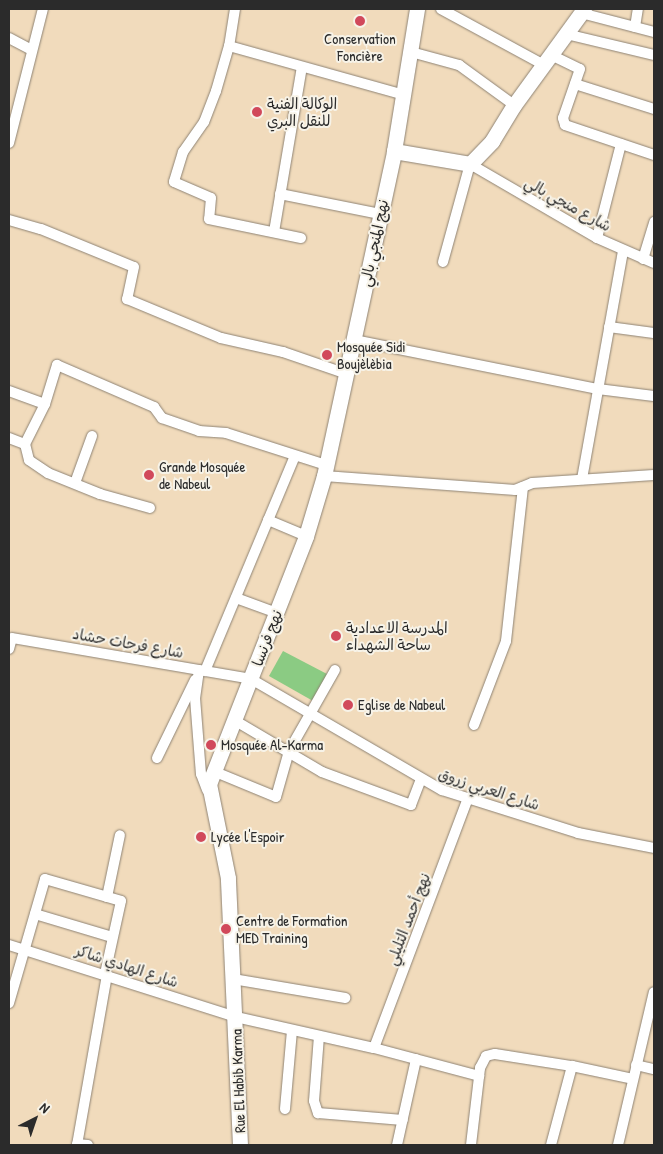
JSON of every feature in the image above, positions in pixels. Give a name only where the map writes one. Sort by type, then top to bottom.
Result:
[{"type":"street","points":[[9,142],[43,9]]},
{"type":"street","points":[[235,9],[229,46],[204,122],[183,152],[174,182],[211,198],[209,219],[301,238]]},
{"type":"street","name":"نهج المنجي بالي","points":[[325,471],[394,151],[405,95],[417,9]]},
{"type":"street","points":[[441,9],[548,60],[579,66],[563,118],[565,125],[654,155]]},
{"type":"street","points":[[635,27],[638,9]]},
{"type":"street","points":[[443,262],[470,164],[492,142],[514,105],[582,11],[654,32]]},
{"type":"street","points":[[566,34],[654,55]]},
{"type":"street","points":[[9,38],[32,50]]},
{"type":"street","points":[[229,46],[405,95]]},
{"type":"street","points":[[411,52],[459,66],[514,105]]},
{"type":"street","points":[[274,232],[302,67]]},
{"type":"street","points":[[575,84],[654,109]]},
{"type":"street","points":[[597,238],[621,144]]},
{"type":"street","points":[[394,151],[470,164]]},
{"type":"street","name":"شارع منجي بالي","points":[[470,164],[597,238],[654,264]]},
{"type":"street","points":[[280,194],[380,214]]},
{"type":"street","points":[[9,220],[42,229],[134,267],[127,299],[220,338],[283,352],[346,374]]},
{"type":"street","points":[[643,259],[654,222]]},
{"type":"street","points":[[582,479],[623,251]]},
{"type":"street","points":[[609,328],[654,333]]},
{"type":"street","points":[[354,340],[598,389],[654,396]]},
{"type":"street","points":[[150,508],[48,473],[29,460],[25,444],[45,404],[57,365],[154,407],[162,418],[199,430],[226,434],[295,456],[325,471],[515,490],[523,487],[582,479],[654,475]]},
{"type":"street","points":[[9,390],[45,404]]},
{"type":"street","points":[[75,483],[92,436]]},
{"type":"street","points":[[9,438],[25,444]]},
{"type":"street","points":[[158,758],[236,598],[295,456]]},
{"type":"street","name":"نهج فرنسا","points":[[233,979],[226,860],[210,798],[209,784],[306,536],[325,471]]},
{"type":"street","points":[[474,725],[506,640],[523,487]]},
{"type":"street","points":[[268,520],[306,536]]},
{"type":"street","points":[[236,598],[277,613]]},
{"type":"street","name":"شارع فرحات حشاد","points":[[9,650],[12,638],[201,672],[251,679]]},
{"type":"street","points":[[213,771],[276,797],[289,751],[335,670]]},
{"type":"street","points":[[201,672],[195,698],[201,774],[210,798]]},
{"type":"street","name":"شارع العربي زروق","points":[[251,679],[420,781],[468,800],[578,833],[654,848]]},
{"type":"street","points":[[234,720],[322,772],[411,805],[420,781]]},
{"type":"street","name":"نهج أحمد التليلي","points":[[374,1048],[468,800]]},
{"type":"street","points":[[107,897],[120,835]]},
{"type":"street","points":[[9,1003],[44,879],[107,897],[121,903],[112,937],[81,1145]]},
{"type":"street","points":[[35,914],[112,937]]},
{"type":"street","name":"شارع الهادي شاكر","points":[[9,945],[106,974],[236,1017],[374,1048],[479,1076]]},
{"type":"street","points":[[233,979],[345,998]]},
{"type":"street","name":"Rue El Habib Karma","points":[[233,979],[240,1145]]},
{"type":"street","points":[[618,1145],[654,992]]},
{"type":"street","points":[[286,1109],[292,1030]]},
{"type":"street","points":[[319,1036],[314,1101],[318,1113],[403,1120]]},
{"type":"street","points":[[471,1145],[479,1076],[486,1056],[495,1054],[572,1066],[633,1079]]},
{"type":"street","points":[[397,1145],[416,1060]]},
{"type":"street","points":[[636,1065],[654,1068]]},
{"type":"street","points":[[551,1145],[572,1066]]},
{"type":"green space","points":[[283,651],[327,674],[313,701],[269,676]]},
{"type":"place","name":"Conservation Foncière","points":[[360,21]]},
{"type":"place","name":"الوكالة الفنية للنقل البري","points":[[257,112]]},
{"type":"place","name":"Mosquée Sidi Boujèlèbia","points":[[327,355]]},
{"type":"place","name":"Grande Mosquée de Nabeul","points":[[149,475]]},
{"type":"place","name":"المدرسة الاعدادية ساحة الشهداء","points":[[336,636]]},
{"type":"place","name":"Eglise de Nabeul","points":[[348,705]]},
{"type":"place","name":"Mosquée Al-Karma","points":[[211,745]]},
{"type":"place","name":"Lycée l'Espoir","points":[[201,837]]},
{"type":"place","name":"Centre de Formation MED Training","points":[[226,929]]}]
